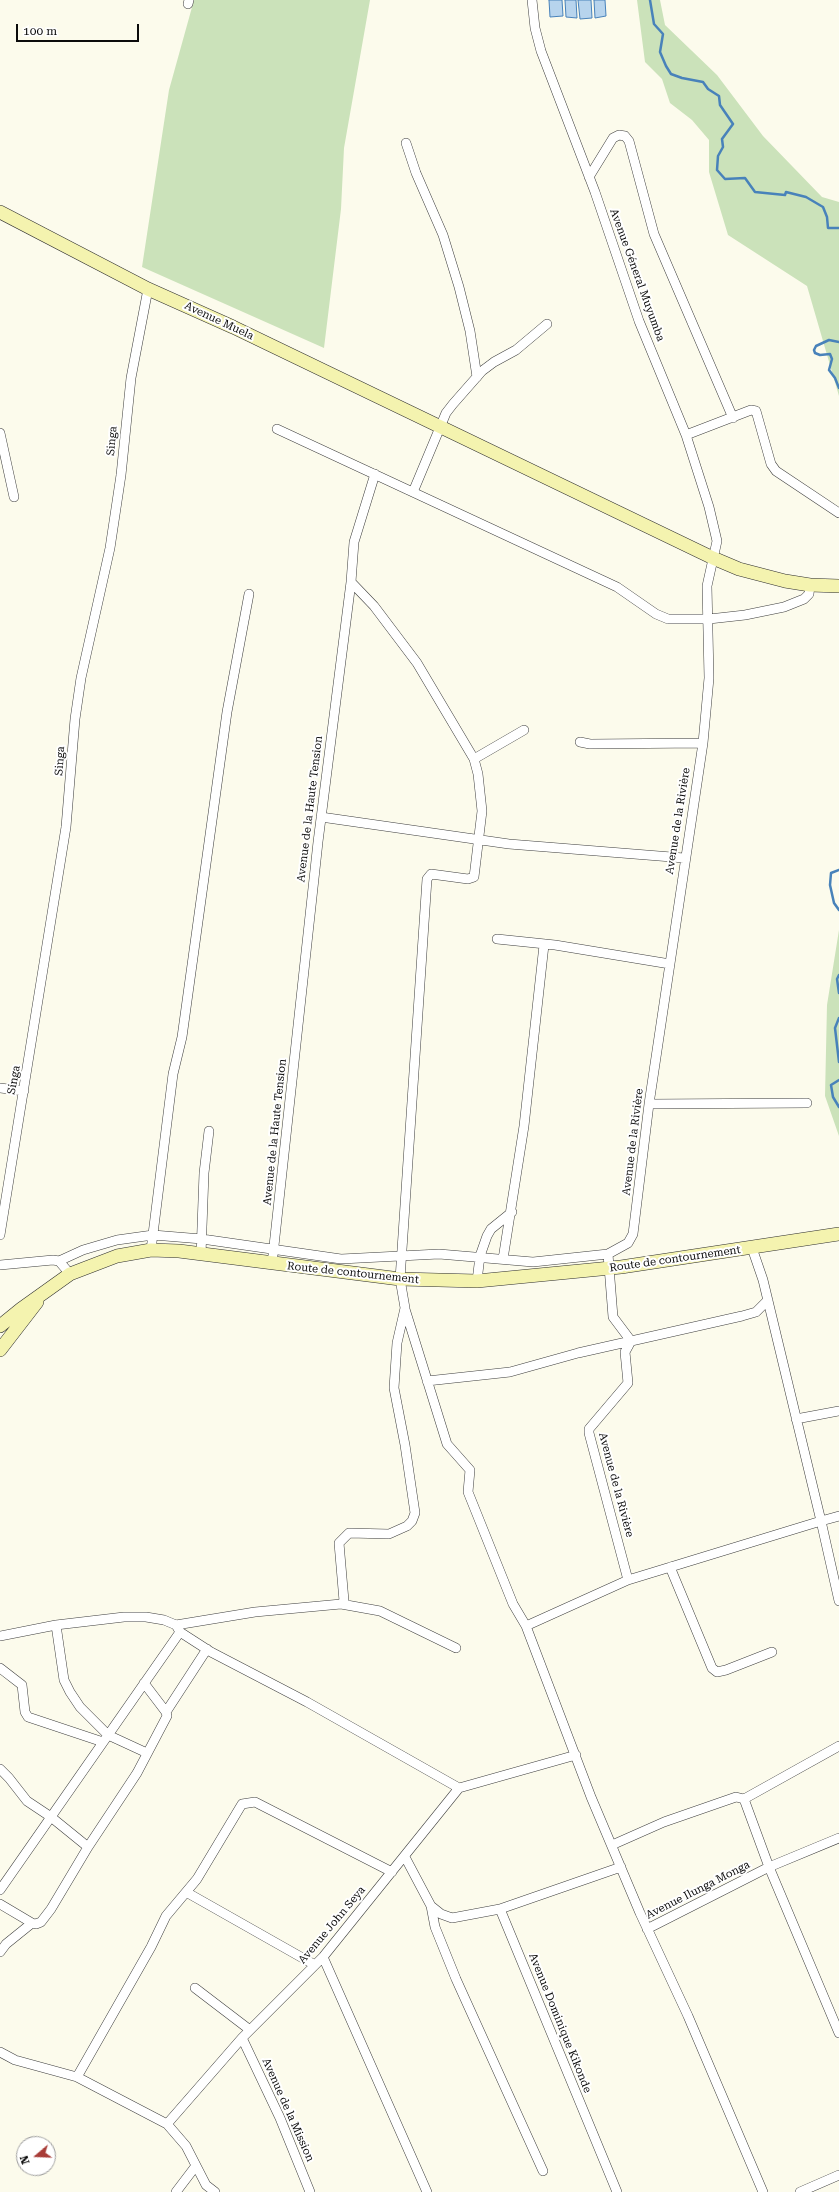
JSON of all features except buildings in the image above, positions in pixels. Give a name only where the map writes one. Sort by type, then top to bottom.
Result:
[{"type":"street","name":"Avenue Géneral Muyumba","points":[[532,0],[535,28],[541,51],[589,177],[639,321],[686,435],[716,535],[713,558]]},
{"type":"street","points":[[589,177],[613,138],[619,135],[625,136],[629,141],[654,234],[733,418]]},
{"type":"street","points":[[406,143],[416,173],[443,235],[459,287],[470,331],[477,377]]},
{"type":"street","name":"Avenue Muela","points":[[0,212],[148,289],[233,327],[713,558]]},
{"type":"street","name":"Singa","points":[[0,1235],[66,827],[75,719],[81,678],[110,548],[121,475],[131,378],[148,289]]},
{"type":"street","points":[[413,492],[448,410],[477,377],[494,362],[516,350],[547,324]]},
{"type":"street","points":[[686,435],[751,410],[756,411],[771,464],[776,471],[839,513]]},
{"type":"street","points":[[277,429],[617,587],[656,614],[668,619],[709,619],[745,615],[784,607],[804,599],[809,594],[810,585]]},
{"type":"street","points":[[0,433],[14,497]]},
{"type":"street","name":"Avenue de la Haute Tension","points":[[272,1264],[321,817],[354,542],[375,474]]},
{"type":"street","points":[[713,558],[761,576],[810,585],[839,586]]},
{"type":"street","name":"Avenue de la Rivière","points":[[608,1254],[628,1244],[633,1234],[649,1104],[684,858],[703,743],[709,678],[709,619],[707,586],[713,558]]},
{"type":"street","points":[[350,582],[374,606],[418,664],[474,759],[478,774],[482,811],[479,840]]},
{"type":"street","points":[[151,1250],[173,1074],[182,1037],[227,712],[249,594]]},
{"type":"street","points":[[474,759],[524,730]]},
{"type":"street","points":[[580,742],[590,744],[703,743]]},
{"type":"street","points":[[321,817],[479,840],[684,858]]},
{"type":"street","name":"Avenue Ilunga Monga","points":[[479,840],[474,877],[431,874],[427,879],[400,1279],[405,1308],[447,1444],[470,1470],[468,1492],[513,1604],[526,1626],[591,1797],[647,1929],[769,1868],[839,1838]]},
{"type":"street","points":[[497,939],[670,964]]},
{"type":"street","points":[[503,1259],[512,1212],[524,1126],[544,945]]},
{"type":"street","points":[[0,1088],[24,1090]]},
{"type":"street","points":[[649,1104],[807,1103]]},
{"type":"street","points":[[201,1254],[209,1131]]},
{"type":"street","points":[[476,1281],[482,1246],[491,1229],[512,1212]]},
{"type":"street","name":"Route de contournement","points":[[0,1326],[70,1274],[117,1256],[151,1250],[179,1251],[272,1264],[400,1279],[476,1281],[608,1269],[839,1234]]},
{"type":"street","points":[[0,1265],[52,1260],[60,1261],[83,1250],[117,1240],[152,1235],[202,1239],[341,1259],[402,1258],[439,1254],[480,1256],[533,1262],[608,1254],[613,1317],[631,1341]]},
{"type":"street","points":[[752,1248],[768,1300],[821,1521],[837,1579],[839,1601]]},
{"type":"street","points":[[60,1261],[70,1274]]},
{"type":"street","name":"Route de contournement","points":[[0,1350],[8,1342],[43,1294]]},
{"type":"street","points":[[427,1381],[510,1372],[631,1341],[756,1312],[768,1300]]},
{"type":"street","points":[[341,1604],[344,1601],[339,1543],[349,1533],[389,1534],[407,1526],[412,1521],[415,1513],[405,1445],[394,1388],[397,1344],[405,1308]]},
{"type":"street","name":"Avenue de la Rivière","points":[[628,1580],[589,1429],[621,1393],[628,1382],[625,1352],[631,1341]]},
{"type":"street","points":[[796,1419],[839,1411]]},
{"type":"street","points":[[526,1626],[628,1580],[839,1516]]},
{"type":"street","points":[[670,1567],[712,1668],[717,1672],[726,1670],[772,1652]]},
{"type":"street","points":[[0,1890],[144,1684],[178,1628],[255,1612],[341,1604],[380,1611],[456,1648]]},
{"type":"street","points":[[0,1636],[56,1626],[146,1617],[164,1620],[207,1649],[308,1702],[459,1788],[576,1755]]},
{"type":"street","points":[[56,1626],[64,1680],[80,1708],[106,1739]]},
{"type":"street","points":[[0,1952],[6,1944],[32,1923],[41,1922],[51,1909],[88,1847],[137,1773],[164,1721],[166,1712],[207,1649]]},
{"type":"street","points":[[0,1668],[22,1686],[28,1717],[106,1739],[147,1753]]},
{"type":"street","points":[[144,1684],[166,1712]]},
{"type":"street","points":[[612,1845],[664,1822],[736,1797],[744,1799],[839,1746]]},
{"type":"street","points":[[0,1770],[10,1778],[27,1801],[51,1817],[88,1847]]},
{"type":"street","name":"Avenue John Seya","points":[[166,2124],[242,2038],[323,1957],[459,1788]]},
{"type":"street","points":[[744,1799],[769,1868],[839,2033]]},
{"type":"street","points":[[77,2077],[151,1947],[166,1916],[197,1879],[242,1804],[255,1802],[392,1872]]},
{"type":"street","points":[[405,1857],[431,1906],[435,1927],[456,1978],[543,2171]]},
{"type":"street","points":[[431,1906],[441,1914],[452,1918],[500,1909],[621,1867]]},
{"type":"street","points":[[186,1892],[315,1965]]},
{"type":"street","points":[[0,1904],[32,1923]]},
{"type":"street","name":"Avenue Dominique Kikonde","points":[[500,1909],[617,2192]]},
{"type":"street","points":[[647,1929],[688,2016],[763,2192]]},
{"type":"street","points":[[323,1957],[427,2192]]},
{"type":"street","points":[[195,1988],[250,2030]]},
{"type":"street","name":"Avenue de la Mission","points":[[242,2038],[280,2118],[310,2192]]},
{"type":"street","points":[[0,2052],[15,2060],[77,2077],[166,2124],[186,2146],[195,2167],[206,2185],[215,2192]]},
{"type":"street","points":[[176,2192],[195,2167]]},
{"type":"street","points":[[800,2192],[839,2175]]},
{"type":"green space","points":[[194,0],[370,0],[344,148],[341,209],[324,348],[142,267],[169,90]]},
{"type":"green space","points":[[637,0],[660,0],[665,25],[717,75],[763,136],[822,197],[839,202],[839,396],[807,286],[728,235],[709,172],[709,140],[692,120],[670,103],[662,79],[645,62]]},
{"type":"green space","points":[[839,930],[839,1136],[825,1096],[827,1005]]},
{"type":"water","points":[[549,0],[562,0],[563,16],[550,17]]},
{"type":"water","points":[[565,0],[576,0],[577,18],[566,17]]},
{"type":"water","points":[[578,0],[591,0],[592,18],[580,19]]},
{"type":"water","points":[[594,0],[605,0],[606,16],[595,18]]},
{"type":"waterway","points":[[650,0],[654,24],[663,34],[660,52],[671,74],[682,78],[703,82],[708,89],[719,96],[720,105],[733,124],[722,139],[723,147],[718,156],[717,170],[725,179],[745,178],[755,192],[785,195],[786,192],[806,197],[823,207],[827,217],[828,228],[839,228]]},
{"type":"waterway","points":[[839,342],[829,340],[816,346],[814,350],[815,353],[820,355],[830,354],[832,359],[829,370],[835,378],[839,388]]},
{"type":"waterway","points":[[839,870],[831,873],[830,885],[834,903],[839,910]]},
{"type":"waterway","points":[[839,975],[837,979],[839,993]]},
{"type":"waterway","points":[[839,1018],[835,1028],[839,1062]]},
{"type":"waterway","points":[[839,1080],[831,1085],[833,1097],[839,1107]]}]
